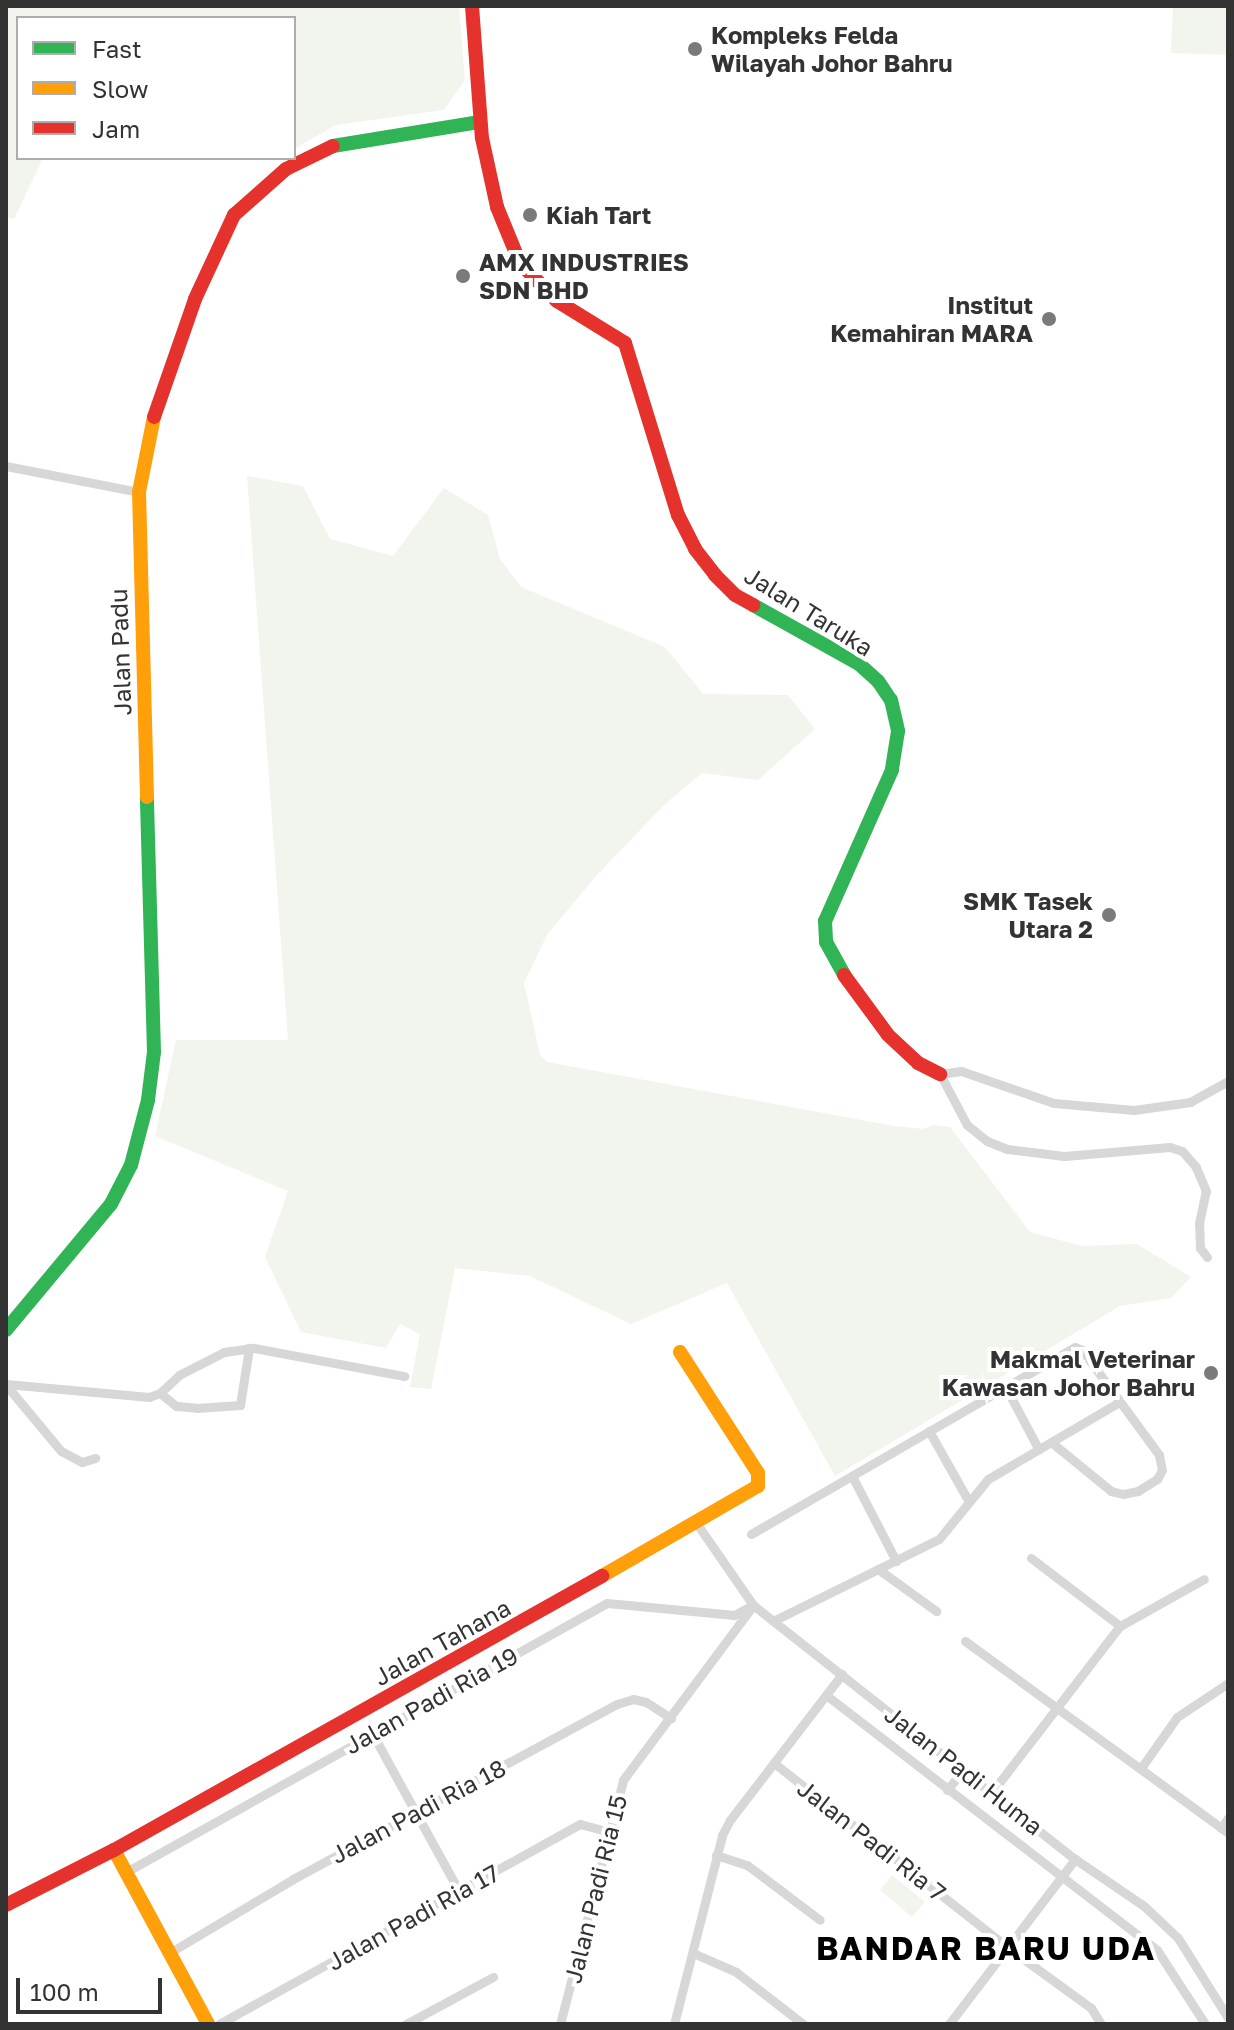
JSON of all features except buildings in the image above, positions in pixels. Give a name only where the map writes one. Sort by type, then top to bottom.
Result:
[{"type":"street","name":"Jalan Taruka","points":[[472,6],[480,122],[497,207],[523,268],[557,301],[625,343],[641,385],[649,427],[670,493],[695,549],[735,595],[859,664],[878,681],[891,700],[898,731],[892,770],[825,921],[826,942],[834,962],[888,1035],[918,1063],[940,1074]]},
{"type":"street","name":"Jalan Padu","points":[[9,1327],[72,1255],[121,1187],[131,1165],[148,1100],[154,1052],[153,969],[139,492],[158,398],[195,299],[234,215],[275,177],[336,145],[480,122]]},
{"type":"street","points":[[6,466],[139,492]]},
{"type":"street","points":[[1207,1257],[1200,1248],[1199,1223],[1206,1191],[1196,1167],[1182,1151],[1170,1147],[1140,1148],[1064,1156],[1007,1149],[987,1141],[967,1125],[940,1074],[961,1071],[1054,1103],[1134,1110],[1190,1102],[1228,1081]]},
{"type":"street","points":[[751,1534],[1078,1347],[1159,1455],[1162,1470],[1157,1479],[1138,1491],[1123,1494],[1111,1491],[1051,1442]]},
{"type":"street","points":[[160,1393],[176,1406],[240,1405],[249,1348]]},
{"type":"street","points":[[6,1385],[136,1397],[160,1393],[197,1364],[224,1352],[249,1348],[404,1376]]},
{"type":"street","name":"Jalan Tahana","points":[[6,1905],[114,1850],[697,1524],[758,1486],[760,1481],[680,1352]]},
{"type":"street","points":[[6,1385],[61,1451],[82,1462],[95,1458]]},
{"type":"street","points":[[1005,1386],[1039,1450]]},
{"type":"street","points":[[773,1621],[939,1539],[988,1479],[1119,1402]]},
{"type":"street","points":[[929,1431],[969,1502]]},
{"type":"street","points":[[852,1476],[896,1561]]},
{"type":"street","name":"Jalan Padi Huma","points":[[697,1524],[753,1605],[1075,1859],[1144,1906],[1178,1938],[1228,2018]]},
{"type":"street","points":[[1031,1558],[1120,1626]]},
{"type":"street","points":[[878,1569],[936,1611]]},
{"type":"street","points":[[992,1792],[1120,1626],[1204,1579]]},
{"type":"street","name":"Jalan Padi Ria 19","points":[[126,1872],[607,1603],[734,1615],[753,1605]]},
{"type":"street","name":"Jalan Padi Ria 15","points":[[560,2024],[623,1780],[753,1605]]},
{"type":"street","points":[[965,1641],[1055,1710],[1141,1768],[1224,1831],[1228,1818]]},
{"type":"street","points":[[674,2024],[716,1855],[730,1820],[842,1674]]},
{"type":"street","points":[[1141,1768],[1177,1717],[1228,1683]]},
{"type":"street","name":"Jalan Padi Huma","points":[[826,1695],[1157,1950],[1205,2024]]},
{"type":"street","name":"Jalan Padi Ria 18","points":[[169,1953],[293,1879],[625,1700],[646,1702],[671,1718]]},
{"type":"street","points":[[372,1733],[460,1893]]},
{"type":"street","name":"Jalan Padi Ria 7","points":[[774,1763],[1007,1947],[1091,2008],[1101,2024]]},
{"type":"street","points":[[947,1790],[964,1769]]},
{"type":"street","name":"Jalan Padi Ria 17","points":[[219,2024],[580,1824],[609,1832]]},
{"type":"street","points":[[114,1850],[208,2024]]},
{"type":"street","points":[[716,1855],[747,1865],[820,1920]]},
{"type":"street","points":[[951,2023],[1075,1859]]},
{"type":"street","points":[[693,1953],[736,1972],[803,2024]]},
{"type":"street","points":[[406,2024],[493,1977]]},
{"type":"shaded area","points":[[6,6],[459,6],[465,80],[444,110],[336,125],[296,148],[296,16],[16,16],[16,160],[42,160],[14,219],[6,217]]},
{"type":"shaded area","points":[[1173,6],[1228,6],[1228,55],[1171,53]]},
{"type":"shaded area","points":[[247,476],[303,486],[330,539],[393,556],[444,488],[488,515],[500,559],[521,587],[665,647],[703,694],[788,695],[815,729],[758,780],[702,773],[665,804],[596,876],[547,935],[524,983],[540,1055],[547,1062],[894,1126],[923,1129],[933,1125],[950,1127],[1030,1232],[1082,1246],[1137,1244],[1191,1277],[1171,1298],[1120,1306],[835,1476],[727,1283],[631,1324],[530,1276],[455,1268],[431,1389],[410,1387],[420,1334],[400,1324],[386,1348],[301,1332],[265,1257],[288,1191],[155,1136],[176,1040],[288,1040]]},
{"type":"shaded area","points":[[892,1875],[925,1902],[912,1917],[880,1890]]},
{"type":"traffic: fast","points":[[333,146],[480,122]]},
{"type":"traffic: fast","points":[[753,605],[859,664],[878,681],[891,700],[898,731],[892,770],[825,921],[826,942],[844,975]]},
{"type":"traffic: fast","points":[[6,1330],[111,1204],[131,1165],[148,1100],[154,1052],[147,797]]},
{"type":"traffic: slow","points":[[147,797],[139,492],[154,417]]},
{"type":"traffic: slow","points":[[602,1576],[758,1486],[758,1473],[680,1352]]},
{"type":"traffic: slow","points":[[114,1850],[208,2024]]},
{"type":"traffic: jam","points":[[472,6],[482,138],[497,207],[520,263],[557,301],[625,343],[678,515],[695,549],[715,575],[735,595],[753,605]]},
{"type":"traffic: jam","points":[[154,417],[195,299],[234,215],[286,169],[333,146]]},
{"type":"traffic: jam","points":[[844,975],[888,1035],[918,1063],[940,1074]]},
{"type":"traffic: jam","points":[[6,1905],[114,1850],[602,1576]]},
{"type":"place","name":"Kompleks Felda Wilayah Johor Bahru","points":[[695,49]]},
{"type":"place","name":"Kiah Tart","points":[[530,215]]},
{"type":"place","name":"AMX INDUSTRIES SDN BHD","points":[[463,276]]},
{"type":"place","name":"Institut Kemahiran MARA","points":[[1049,319]]},
{"type":"place","name":"SMK Tasek Utara 2","points":[[1109,915]]},
{"type":"place","name":"Makmal Veterinar Kawasan Johor Bahru","points":[[1211,1373]]},
{"type":"district","name":"BANDAR BARU UDA","points":[[986,1948]]}]
